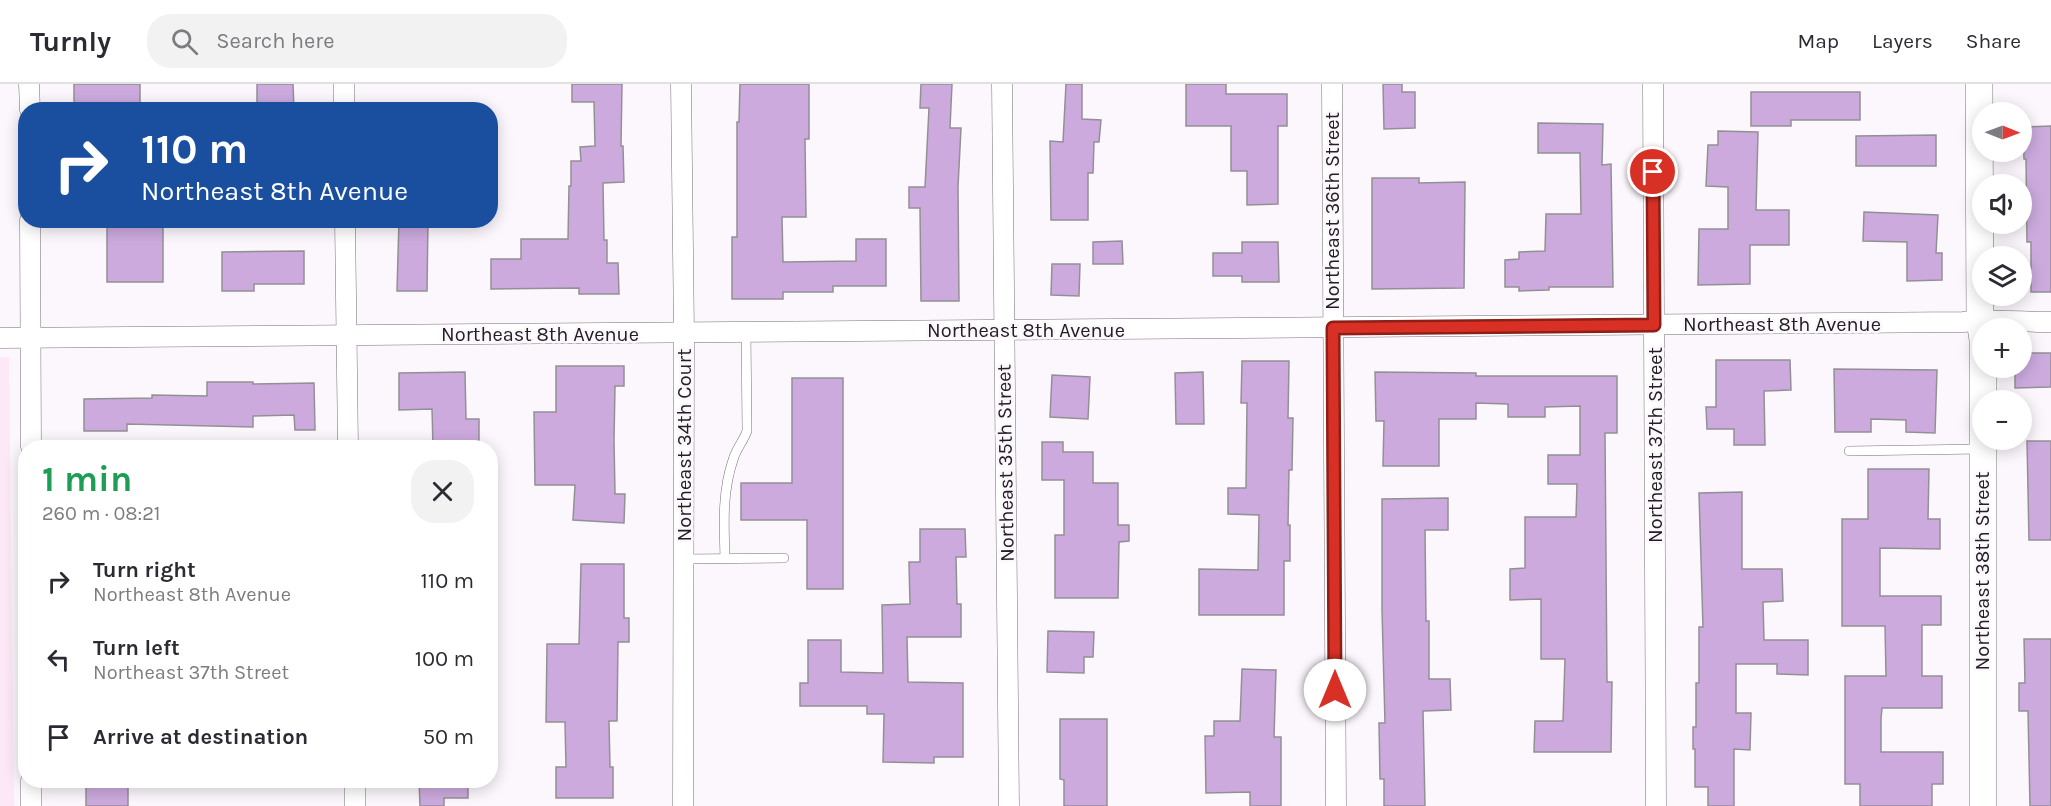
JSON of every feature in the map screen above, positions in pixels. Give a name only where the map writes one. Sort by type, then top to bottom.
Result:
[{"type":"street","points":[[29,84],[30,102]]},
{"type":"street","points":[[344,84],[344,102]]},
{"type":"street","name":"Northeast 34th Court","points":[[681,84],[684,333],[683,806]]},
{"type":"street","name":"Northeast 35th Street","points":[[1002,84],[1009,806]]},
{"type":"street","name":"Northeast 36th Street","points":[[1332,84],[1335,806]]},
{"type":"street","name":"Northeast 37th Street","points":[[1653,84],[1656,806]]},
{"type":"street","name":"Northeast 38th Street","points":[[1979,84],[1980,318]]},
{"type":"street","points":[[30,228],[31,440]]},
{"type":"street","points":[[345,228],[348,440]]},
{"type":"street","name":"Northeast 8th Avenue","points":[[0,338],[1972,321]]},
{"type":"street","name":"Northeast 8th Avenue","points":[[2032,322],[2051,322]]},
{"type":"street","name":"Northeast 38th Street","points":[[1981,450],[1983,806]]},
{"type":"street","points":[[31,788],[31,806]]},
{"type":"street","points":[[355,788],[356,806]]},
{"type":"lane","points":[[725,558],[726,482],[737,448],[744,441],[747,431],[746,332]]},
{"type":"lane","points":[[1849,451],[1972,449]]},
{"type":"lane","points":[[683,559],[784,558]]},
{"type":"shaded area","points":[[0,357],[9,357],[14,806],[0,806]]},
{"type":"building","points":[[74,84],[140,84],[140,102],[74,102]]},
{"type":"building","points":[[257,84],[293,84],[294,102],[257,102]]},
{"type":"building","points":[[572,84],[622,84],[621,146],[623,146],[624,182],[603,183],[604,240],[607,240],[607,263],[618,263],[619,294],[579,294],[579,288],[491,289],[491,259],[521,259],[521,239],[568,239],[571,161],[581,161],[580,147],[595,146],[594,102],[572,102]]},
{"type":"building","points":[[740,84],[809,84],[809,139],[805,139],[806,217],[782,217],[783,262],[856,261],[856,239],[886,239],[886,286],[833,286],[833,292],[783,292],[783,299],[732,299],[732,237],[737,237],[737,122],[739,122]]},
{"type":"building","points":[[921,84],[952,84],[950,128],[961,128],[958,187],[959,301],[921,301],[920,208],[909,208],[909,187],[925,187],[929,108],[920,108]]},
{"type":"building","points":[[1066,84],[1082,84],[1082,119],[1101,120],[1099,142],[1094,142],[1093,173],[1088,173],[1088,220],[1051,220],[1050,141],[1063,142]]},
{"type":"building","points":[[1186,84],[1226,84],[1226,94],[1287,94],[1287,126],[1278,126],[1278,204],[1247,205],[1247,171],[1231,171],[1231,126],[1186,126]]},
{"type":"building","points":[[1383,84],[1402,84],[1402,92],[1415,92],[1415,128],[1384,129]]},
{"type":"building","points":[[1751,92],[1860,92],[1860,120],[1791,120],[1791,126],[1751,126]]},
{"type":"building","points":[[1538,123],[1603,124],[1602,165],[1611,164],[1613,287],[1549,287],[1549,290],[1519,291],[1519,287],[1505,287],[1505,260],[1519,259],[1519,252],[1545,251],[1546,214],[1581,214],[1580,153],[1538,153]]},
{"type":"building","points":[[2051,126],[2051,292],[2032,292],[2032,246],[2031,242],[2027,242],[2027,234],[2032,234],[2032,174],[2026,174],[2026,162],[2032,162],[2032,127]]},
{"type":"building","points":[[1718,131],[1758,132],[1756,210],[1789,210],[1789,245],[1750,245],[1750,284],[1698,285],[1699,229],[1728,229],[1728,187],[1706,186],[1708,145],[1718,145]]},
{"type":"building","points":[[1936,135],[1936,166],[1856,166],[1856,136]]},
{"type":"building","points":[[1372,178],[1419,178],[1419,183],[1465,182],[1464,288],[1372,289]]},
{"type":"building","points":[[1864,212],[1938,215],[1936,253],[1942,253],[1942,280],[1907,281],[1907,242],[1863,241]]},
{"type":"building","points":[[107,228],[163,228],[163,282],[107,282]]},
{"type":"building","points":[[399,228],[428,228],[427,291],[397,291]]},
{"type":"building","points":[[1122,241],[1123,264],[1093,264],[1093,242]]},
{"type":"building","points":[[1242,242],[1278,242],[1279,282],[1242,282],[1242,276],[1213,276],[1213,253],[1242,253]]},
{"type":"building","points":[[304,251],[304,284],[254,284],[254,291],[222,291],[222,252]]},
{"type":"building","points":[[1052,264],[1080,264],[1079,296],[1051,295]]},
{"type":"building","points":[[2032,353],[2051,353],[2051,387],[2015,388],[2015,378],[2032,378]]},
{"type":"building","points":[[1716,360],[1790,360],[1791,390],[1764,391],[1765,445],[1734,445],[1734,429],[1707,429],[1706,407],[1716,407]]},
{"type":"building","points":[[1242,361],[1289,361],[1288,418],[1293,418],[1292,470],[1289,470],[1290,561],[1284,561],[1284,615],[1199,615],[1199,569],[1258,570],[1259,515],[1228,514],[1228,488],[1246,488],[1247,403],[1241,403]]},
{"type":"building","points":[[556,366],[624,366],[624,386],[615,386],[614,440],[615,494],[625,494],[624,523],[573,520],[575,485],[535,485],[534,412],[556,412]]},
{"type":"building","points":[[1834,369],[1937,370],[1935,433],[1906,432],[1906,420],[1871,419],[1871,432],[1835,432]]},
{"type":"building","points":[[465,372],[466,419],[479,419],[479,440],[433,440],[432,409],[399,410],[399,373]]},
{"type":"building","points":[[1203,372],[1204,424],[1176,424],[1175,373]]},
{"type":"building","points":[[1375,372],[1476,373],[1476,376],[1617,376],[1617,433],[1605,433],[1607,682],[1612,682],[1611,752],[1534,752],[1535,721],[1563,721],[1565,659],[1541,659],[1541,599],[1510,600],[1510,569],[1525,568],[1525,517],[1576,517],[1577,484],[1548,484],[1548,455],[1580,455],[1580,406],[1545,407],[1545,417],[1508,417],[1508,404],[1476,403],[1476,419],[1439,419],[1439,466],[1383,466],[1384,421],[1376,421]]},
{"type":"building","points":[[1052,375],[1090,377],[1088,419],[1050,417]]},
{"type":"building","points":[[792,378],[843,378],[843,589],[807,589],[807,520],[741,520],[741,483],[792,483]]},
{"type":"building","points":[[207,382],[314,383],[315,430],[295,430],[294,415],[253,416],[253,427],[127,424],[127,431],[84,431],[84,399],[152,398],[152,395],[207,396]]},
{"type":"building","points":[[2032,441],[2051,441],[2051,540],[2029,540],[2027,450],[2032,450]]},
{"type":"building","points":[[1042,442],[1063,442],[1063,452],[1093,452],[1093,483],[1118,483],[1118,525],[1129,525],[1129,541],[1119,542],[1118,598],[1055,598],[1055,535],[1064,535],[1064,480],[1042,480]]},
{"type":"building","points":[[1868,469],[1929,469],[1928,519],[1940,519],[1940,549],[1880,548],[1880,596],[1941,596],[1941,625],[1922,625],[1922,676],[1942,676],[1942,708],[1882,708],[1881,719],[1881,752],[1943,752],[1943,784],[1932,784],[1932,806],[1860,806],[1860,784],[1845,784],[1845,676],[1886,676],[1885,626],[1842,626],[1842,519],[1868,519]]},
{"type":"building","points":[[1742,492],[1742,569],[1782,569],[1783,601],[1763,602],[1764,640],[1808,640],[1808,675],[1777,674],[1777,664],[1736,664],[1736,713],[1751,713],[1750,750],[1734,749],[1734,806],[1708,806],[1708,787],[1695,787],[1695,749],[1693,749],[1693,727],[1696,727],[1696,683],[1699,683],[1699,627],[1703,627],[1699,493]]},
{"type":"building","points":[[1448,498],[1448,530],[1425,530],[1426,621],[1429,621],[1429,679],[1450,679],[1451,710],[1423,711],[1425,806],[1384,806],[1384,779],[1380,779],[1379,723],[1385,723],[1382,499]]},
{"type":"building","points":[[920,529],[965,529],[966,557],[956,557],[957,604],[961,604],[961,637],[907,637],[908,682],[963,683],[963,757],[934,757],[934,763],[883,762],[884,714],[867,714],[867,706],[800,706],[800,683],[808,683],[808,640],[841,640],[841,672],[883,673],[882,605],[910,604],[909,562],[920,562]]},
{"type":"building","points":[[581,564],[624,564],[624,618],[629,618],[629,642],[618,642],[617,721],[609,721],[613,798],[556,798],[556,767],[566,767],[565,722],[546,722],[547,644],[579,644]]},
{"type":"building","points":[[1048,631],[1094,632],[1093,657],[1084,657],[1084,673],[1047,672]]},
{"type":"building","points":[[2024,639],[2051,639],[2051,806],[2030,806],[2028,711],[2019,711],[2019,683],[2025,683]]},
{"type":"building","points":[[1242,669],[1276,670],[1274,737],[1281,737],[1281,806],[1250,806],[1250,792],[1206,793],[1205,736],[1214,736],[1214,721],[1240,721]]},
{"type":"building","points":[[1060,719],[1107,719],[1107,806],[1064,806],[1064,780],[1060,779]]},
{"type":"building","points":[[86,788],[128,788],[128,806],[86,806]]},
{"type":"building","points":[[419,788],[468,788],[468,798],[444,798],[444,806],[420,806]]},
{"type":"route","points":[[1335,690],[1333,328],[1654,325],[1653,172]]}]
